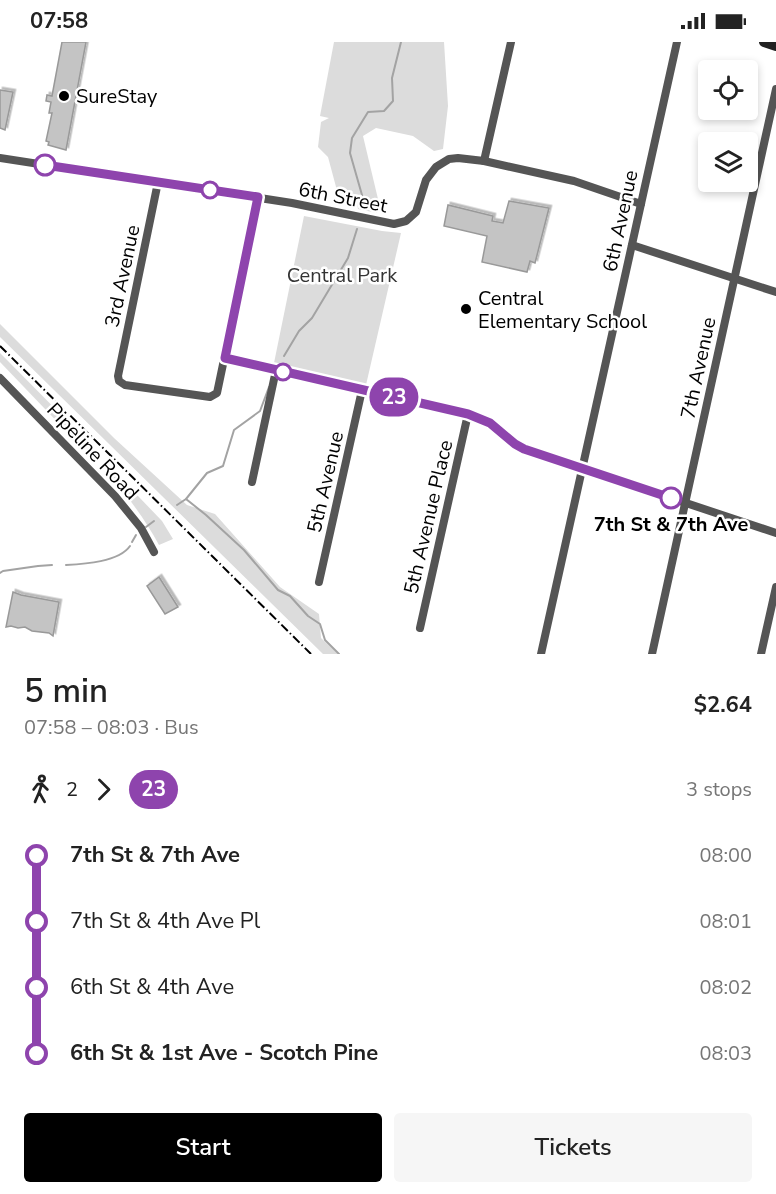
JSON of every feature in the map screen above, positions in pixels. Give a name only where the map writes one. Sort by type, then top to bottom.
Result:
[{"type":"street","points":[[484,161],[511,42]]},
{"type":"street","name":"6th Avenue","points":[[541,654],[677,42]]},
{"type":"street","points":[[764,42],[776,46]]},
{"type":"street","name":"7th Avenue","points":[[652,654],[776,89]]},
{"type":"street","name":"6th Street","points":[[0,158],[258,197],[384,222],[407,221],[416,212],[426,180],[436,167],[450,159],[458,158],[484,161],[574,181],[641,204]]},
{"type":"street","name":"3rd Avenue","points":[[158,182],[118,376],[119,381],[125,385],[210,397],[217,393],[225,358]]},
{"type":"street","points":[[258,197],[225,358],[468,414],[490,423],[524,449],[776,533]]},
{"type":"street","points":[[632,244],[776,292]]},
{"type":"street","points":[[252,482],[276,370]]},
{"type":"street","name":"Pipeline Road","points":[[0,378],[115,496],[141,528],[154,552]]},
{"type":"street","name":"5th Avenue","points":[[319,582],[362,390]]},
{"type":"street","name":"5th Avenue Place","points":[[420,628],[468,414]]},
{"type":"street","points":[[761,654],[776,587]]},
{"type":"green space","points":[[334,42],[444,42],[448,106],[443,149],[434,151],[413,136],[376,128],[363,136],[378,199],[377,213],[358,209],[356,199],[353,202],[339,198],[328,157],[318,147],[321,122],[329,118],[320,116]]},
{"type":"green space","name":"Central Park","points":[[304,216],[401,233],[366,385],[274,363]]},
{"type":"green space","points":[[0,324],[114,438],[187,505],[215,514],[280,587],[319,614],[321,638],[338,654],[323,654],[0,337]]},
{"type":"green space","points":[[0,353],[89,443],[69,434],[0,362]]},
{"type":"green space","points":[[115,472],[162,521],[173,539],[159,545],[136,508],[110,475]]},
{"type":"building","name":"SureStay","points":[[62,42],[86,42],[66,150],[48,145],[49,142],[46,141],[52,113],[49,113],[51,102],[46,101],[47,95],[52,96]]},
{"type":"building","points":[[0,90],[13,92],[5,130],[0,128]]},
{"type":"building","name":"Central Elementary School","points":[[509,201],[549,208],[535,263],[530,261],[527,272],[482,262],[487,236],[444,226],[448,205],[493,216],[492,221],[503,223]]},
{"type":"building","points":[[159,577],[178,607],[165,614],[147,586]]},
{"type":"building","points":[[13,592],[59,602],[53,636],[25,627],[6,627]]},
{"type":"waterway","points":[[362,207],[362,195],[350,153],[352,138],[368,112],[384,111],[393,101],[392,78],[401,42]]},
{"type":"waterway","points":[[284,356],[299,331],[312,318],[348,258],[357,229]]},
{"type":"waterway","points":[[177,505],[186,499],[207,473],[223,466],[234,430],[260,411],[269,387]]},
{"type":"waterway","points":[[186,499],[244,550],[278,590],[290,596],[308,616],[320,624],[325,640],[339,654]]},
{"type":"waterway","points":[[146,527],[154,521]]},
{"type":"waterway","points":[[132,542],[136,535]]},
{"type":"waterway","points":[[66,565],[110,559],[118,556],[130,546]]},
{"type":"waterway","points":[[0,573],[52,565]]},
{"type":"railway","points":[[0,346],[311,654]]},
{"type":"bus line","name":"23","points":[[45,165],[258,197],[225,358],[468,414],[490,423],[524,449],[671,498]]},
{"type":"place","name":"SureStay","points":[[64,96]]},
{"type":"place","name":"Central Elementary School","points":[[466,309]]},
{"type":"place","name":"7th St & 7th Ave","points":[[671,498]]}]
